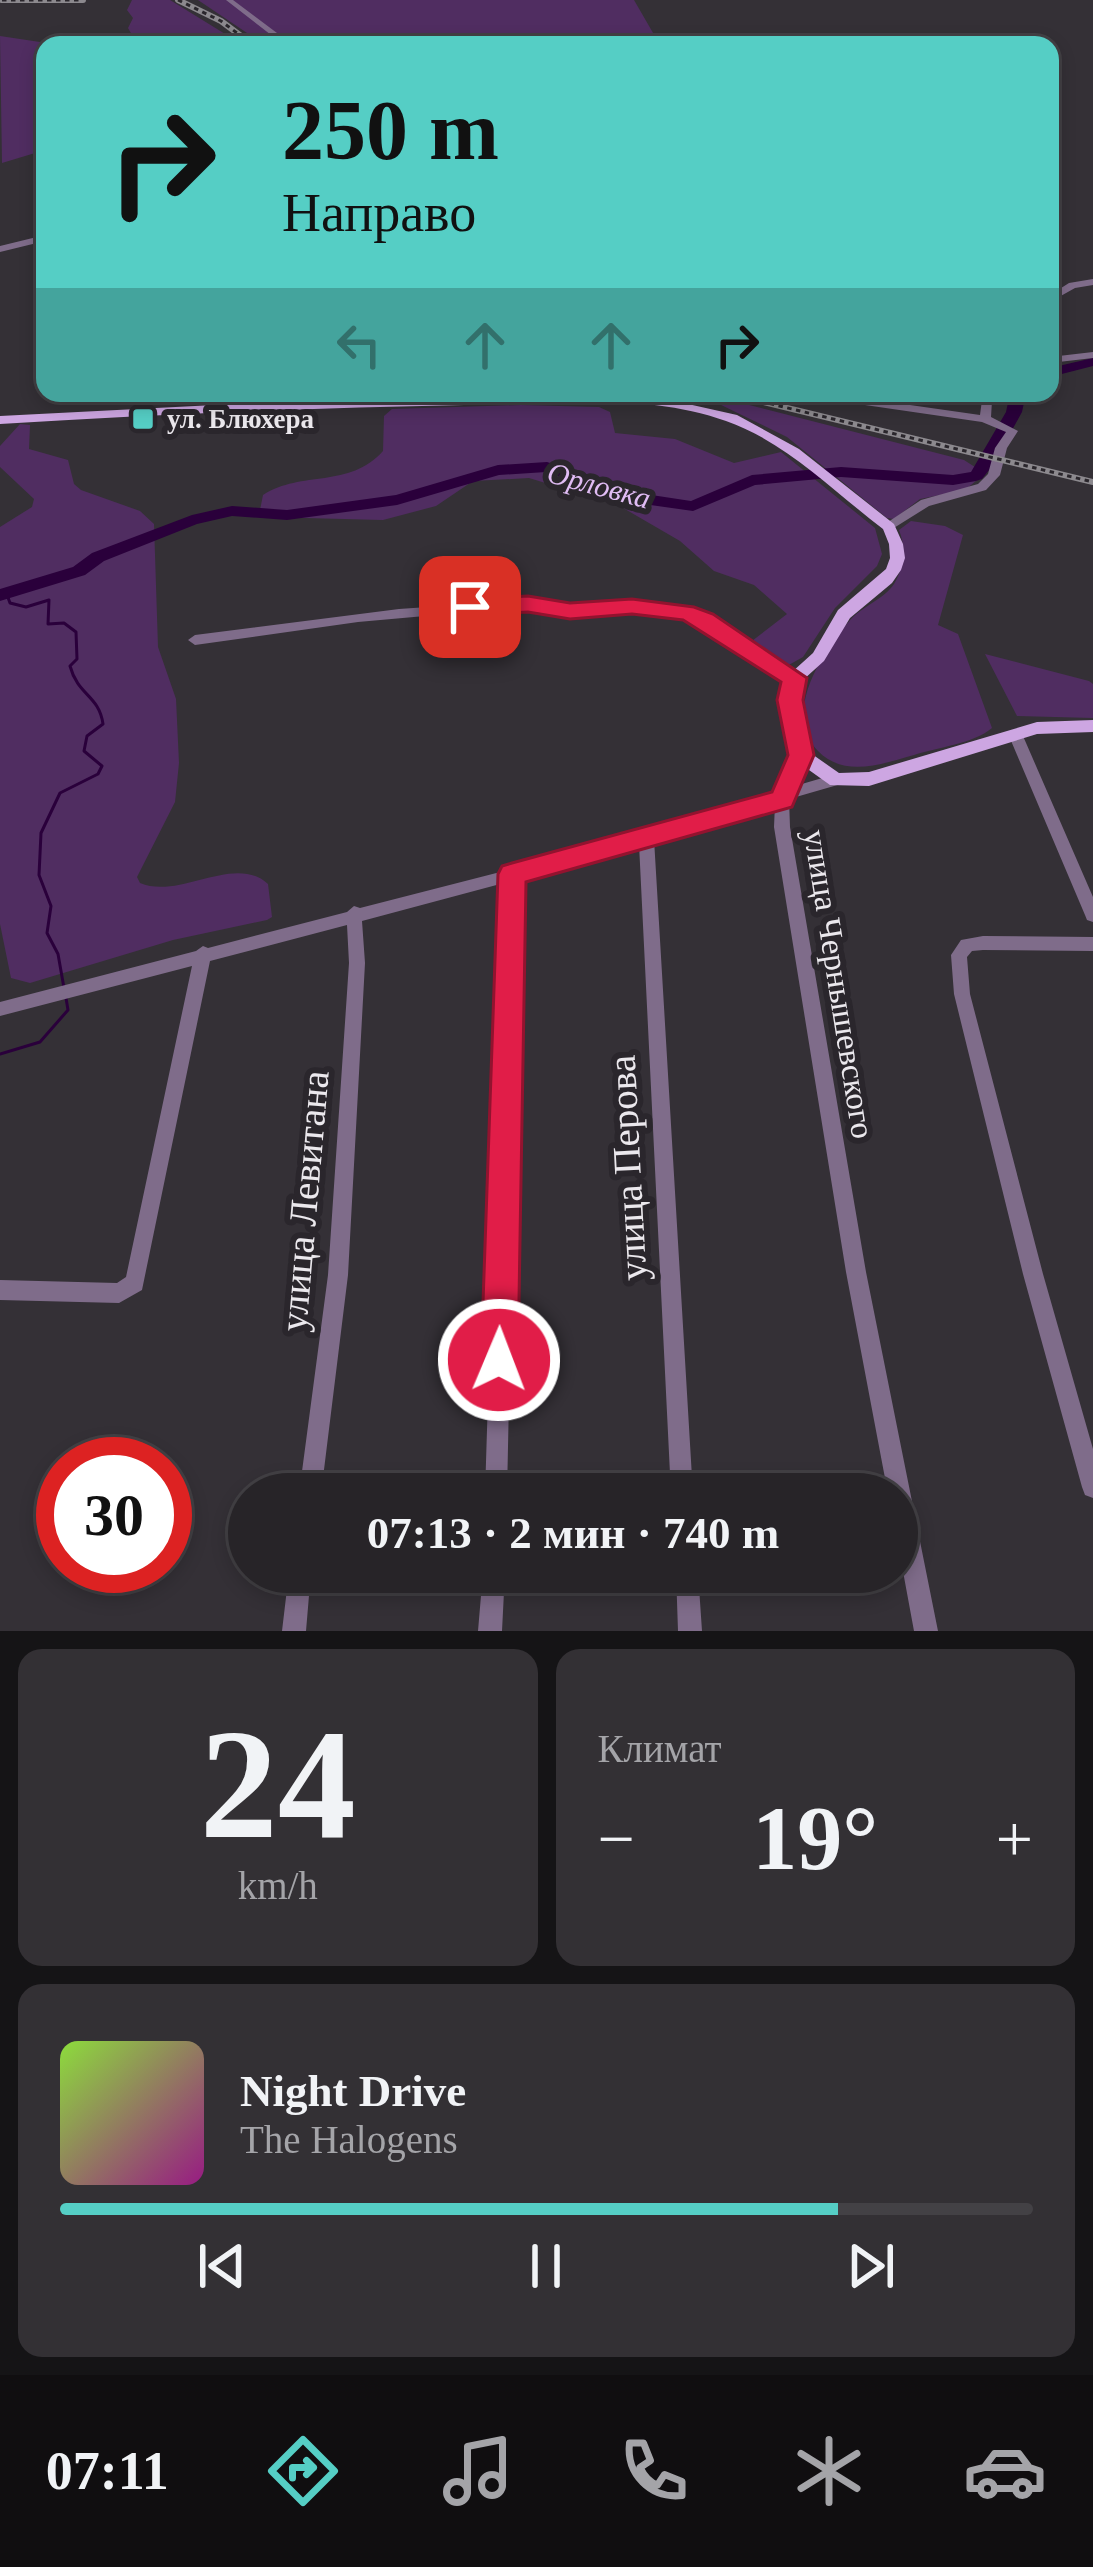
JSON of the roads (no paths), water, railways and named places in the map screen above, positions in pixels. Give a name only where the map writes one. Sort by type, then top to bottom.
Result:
[{"type":"main road","points":[[0,420],[213,402]]},
{"type":"main road","points":[[586,402],[697,409],[763,431],[889,527],[898,553],[889,580],[841,616],[817,660],[794,678],[790,700],[801,755],[836,780],[869,779],[1037,728],[1093,726]]},
{"type":"street","points":[[229,0],[277,36]]},
{"type":"street","points":[[0,249],[36,240]]},
{"type":"street","points":[[1059,293],[1072,285],[1093,282]]},
{"type":"street","points":[[1059,359],[1093,355]]},
{"type":"street","points":[[844,402],[985,418],[1012,431],[990,480],[973,492],[925,503],[889,527]]},
{"type":"street","points":[[985,418],[988,402]]},
{"type":"street","points":[[195,640],[445,607],[528,604],[570,611],[632,607],[705,620],[759,660],[794,678]]},
{"type":"street","points":[[1016,736],[1093,915]]},
{"type":"street","name":"улица Чернышевского","points":[[801,755],[782,799],[782,827],[856,1272],[926,1631]]},
{"type":"street","points":[[0,1009],[512,874],[836,780]]},
{"type":"street","name":"улица Перова","points":[[646,837],[681,1473]]},
{"type":"street","points":[[497,1473],[512,874]]},
{"type":"street","name":"улица Левитана","points":[[313,1473],[338,1275],[357,963],[354,913]]},
{"type":"street","points":[[1093,944],[967,945],[959,955],[962,994],[1000,1145],[1093,1487]]},
{"type":"street","points":[[0,1290],[119,1292],[135,1283],[203,953]]},
{"type":"street","points":[[295,1631],[298,1593]]},
{"type":"street","points":[[490,1631],[493,1593]]},
{"type":"street","points":[[688,1593],[690,1631]]},
{"type":"waterway","name":"Орловка","points":[[1059,371],[1093,362]]},
{"type":"waterway","name":"Орловка","points":[[0,595],[79,571],[98,557],[192,520],[232,511],[287,515],[397,500],[498,470],[547,467],[621,496],[693,506],[752,480],[841,472],[953,480],[976,476],[1016,402]]},
{"type":"waterway","points":[[6,592],[10,603],[26,607],[49,600],[48,624],[64,623],[76,632],[77,659],[70,666],[103,724],[87,736],[84,751],[102,766],[98,774],[60,793],[41,833],[39,875],[51,906],[47,933],[58,954],[64,988]]},
{"type":"waterway","points":[[0,1054],[40,1042],[68,1010],[66,998]]},
{"type":"railway","points":[[2,0],[83,0]]},
{"type":"railway","points":[[178,0],[241,36]]},
{"type":"railway","points":[[763,402],[1093,482]]},
{"type":"place","name":"ул. Блюхера","points":[[143,419]]}]
